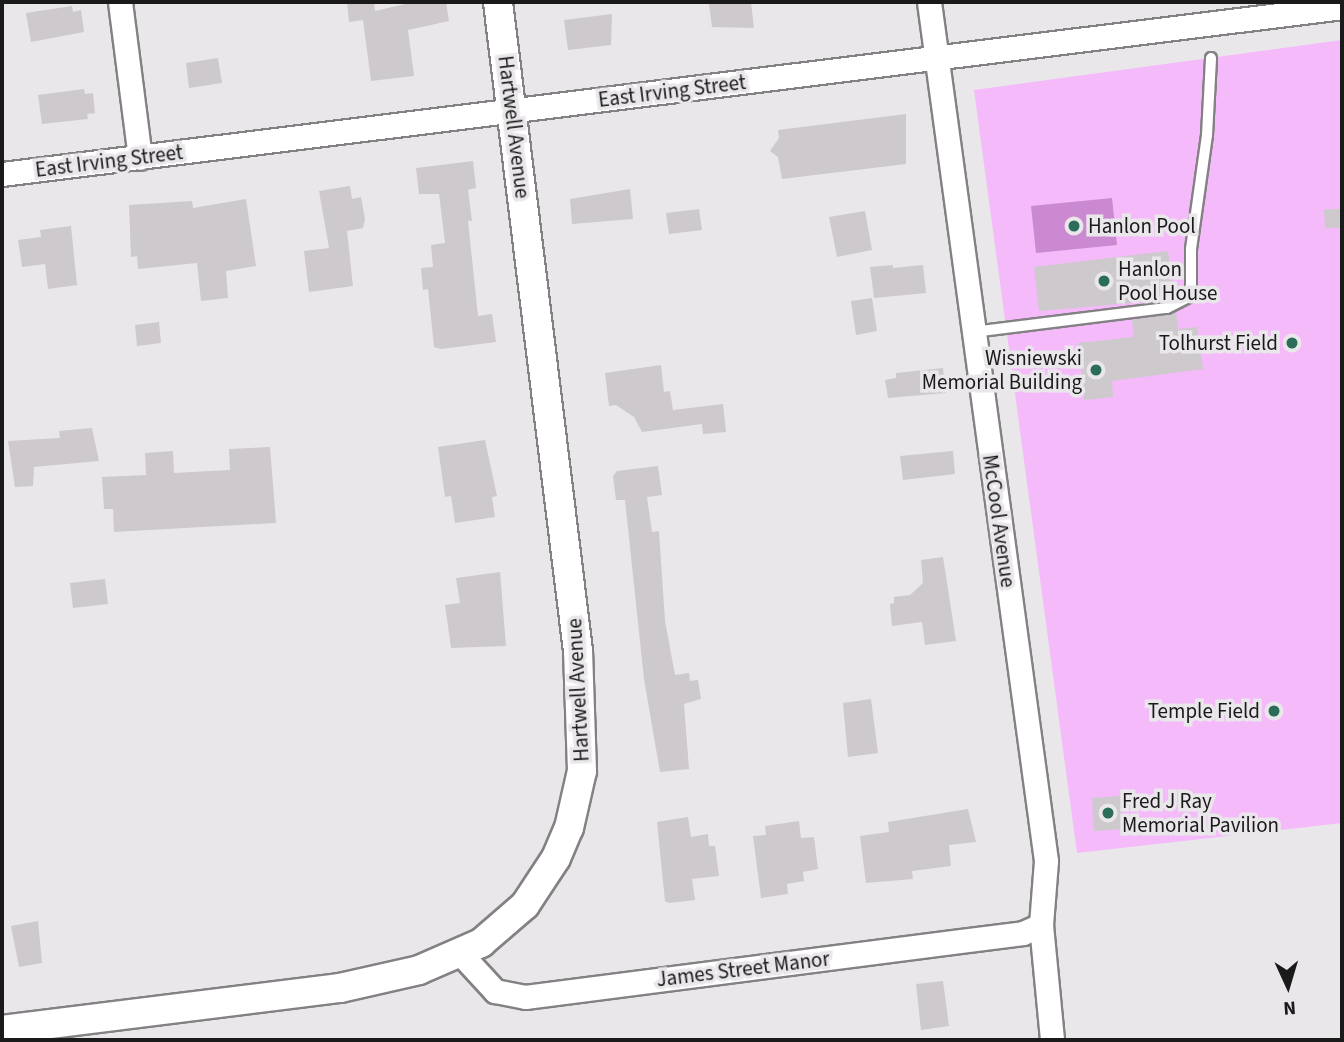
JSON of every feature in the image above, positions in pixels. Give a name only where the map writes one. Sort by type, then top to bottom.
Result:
[{"type":"street","points":[[120,2],[140,158]]},
{"type":"street","name":"Hartwell Avenue","points":[[2,1030],[340,988],[419,970],[481,943],[539,887],[569,828],[582,771],[578,651],[498,2]]},
{"type":"street","name":"McCool Avenue","points":[[929,2],[1046,861],[1041,925],[1052,1040]]},
{"type":"street","name":"East Irving Street","points":[[2,174],[936,58],[1283,8],[1342,6]]},
{"type":"street","name":"James Street Manor","points":[[460,953],[495,991],[525,997],[1023,933],[1041,925]]},
{"type":"lane","points":[[973,332],[1167,308],[1191,296],[1191,249],[1207,135],[1211,58]]},
{"type":"shaded area","points":[[1342,40],[1342,823],[1077,853],[974,90]]},
{"type":"shaded area","name":"Hanlon Pool","points":[[1112,198],[1117,245],[1036,253],[1031,206]]},
{"type":"building","points":[[347,2],[374,2],[375,11],[414,2],[446,2],[449,21],[408,30],[414,76],[371,81],[363,20],[349,22]]},
{"type":"building","points":[[751,2],[754,28],[712,27],[709,4]]},
{"type":"building","points":[[72,6],[73,12],[81,10],[84,32],[31,42],[26,13]]},
{"type":"building","points":[[612,14],[611,45],[568,50],[564,20]]},
{"type":"building","points":[[218,58],[222,83],[189,88],[186,63]]},
{"type":"building","points":[[84,89],[85,94],[93,93],[95,113],[87,114],[88,119],[42,124],[38,95]]},
{"type":"building","points":[[906,114],[906,164],[782,179],[778,157],[770,151],[779,138],[778,130]]},
{"type":"building","points":[[473,161],[476,188],[468,190],[472,221],[468,221],[478,316],[492,314],[496,342],[441,349],[434,347],[428,289],[423,290],[421,268],[433,267],[431,245],[445,243],[439,194],[419,194],[416,168]]},
{"type":"building","points":[[350,186],[352,199],[361,197],[365,219],[363,228],[347,231],[353,286],[309,292],[304,251],[329,248],[319,191]]},
{"type":"building","points":[[630,189],[633,219],[572,224],[570,199]]},
{"type":"building","points":[[246,199],[256,266],[226,271],[228,298],[201,301],[197,263],[138,269],[137,256],[131,257],[129,205],[192,201],[193,208]]},
{"type":"building","points":[[699,209],[702,230],[669,234],[666,213]]},
{"type":"building","points":[[1324,209],[1342,209],[1342,228],[1325,228]]},
{"type":"building","points":[[865,211],[872,250],[837,257],[829,217]]},
{"type":"building","points":[[71,226],[77,285],[48,289],[45,264],[22,267],[18,240],[41,237],[40,230]]},
{"type":"building","name":"Hanlon Pool House","points":[[1168,251],[1174,296],[1165,300],[1039,311],[1034,267]]},
{"type":"building","points":[[893,265],[893,268],[923,265],[926,293],[874,298],[870,267]]},
{"type":"building","points":[[872,298],[877,331],[856,335],[851,301]]},
{"type":"building","points":[[1176,312],[1178,329],[1197,327],[1203,369],[1112,381],[1113,397],[1084,400],[1078,343],[1134,337],[1132,320]]},
{"type":"building","points":[[159,322],[161,343],[137,346],[135,325]]},
{"type":"building","points":[[661,365],[664,392],[670,391],[673,410],[723,404],[726,432],[703,434],[702,424],[642,432],[634,417],[616,405],[609,406],[605,373]]},
{"type":"building","points":[[943,368],[946,393],[888,398],[885,380],[896,378],[896,373]]},
{"type":"building","points":[[92,428],[99,461],[34,467],[33,486],[15,487],[8,441],[60,438],[59,431]]},
{"type":"building","points":[[485,440],[497,496],[492,497],[495,517],[455,523],[451,496],[445,497],[438,447]]},
{"type":"building","points":[[270,447],[276,523],[114,532],[113,509],[104,509],[102,477],[146,475],[145,453],[173,451],[174,473],[230,470],[229,449]]},
{"type":"building","points":[[953,451],[955,474],[903,480],[900,456]]},
{"type":"building","points":[[658,466],[662,495],[647,497],[652,532],[659,531],[665,621],[675,675],[689,673],[690,681],[698,680],[701,699],[684,704],[689,769],[660,772],[644,679],[625,500],[616,500],[613,476],[617,471]]},
{"type":"building","points":[[943,557],[956,641],[925,645],[922,622],[892,626],[890,604],[894,603],[894,597],[910,595],[923,583],[921,560]]},
{"type":"building","points":[[500,572],[506,646],[451,648],[445,605],[460,603],[456,578]]},
{"type":"building","points":[[105,579],[108,604],[73,608],[70,583]]},
{"type":"building","points":[[871,699],[878,753],[848,757],[843,703]]},
{"type":"building","name":"Fred J Ray Memorial Pavilion","points":[[1121,796],[1124,829],[1094,831],[1092,798]]},
{"type":"building","points":[[968,809],[976,842],[949,845],[951,866],[912,871],[913,879],[866,883],[860,836],[889,832],[888,822]]},
{"type":"building","points":[[688,817],[691,837],[708,834],[709,846],[715,846],[719,876],[692,879],[695,900],[669,903],[665,901],[657,822]]},
{"type":"building","points":[[799,821],[801,838],[814,837],[818,869],[803,872],[804,881],[787,884],[788,894],[761,898],[753,836],[766,835],[765,826]]},
{"type":"building","points":[[38,921],[42,963],[19,967],[11,926]]},
{"type":"building","points":[[943,981],[949,1026],[921,1030],[916,984]]},
{"type":"place","name":"Hanlon Pool","points":[[1074,226]]},
{"type":"place","name":"Hanlon Pool House","points":[[1104,281]]},
{"type":"place","name":"Tolhurst Field","points":[[1292,343]]},
{"type":"place","name":"Wisniewski Memorial Building","points":[[1096,370]]},
{"type":"place","name":"Temple Field","points":[[1274,711]]},
{"type":"place","name":"Fred J Ray Memorial Pavilion","points":[[1108,813]]}]
